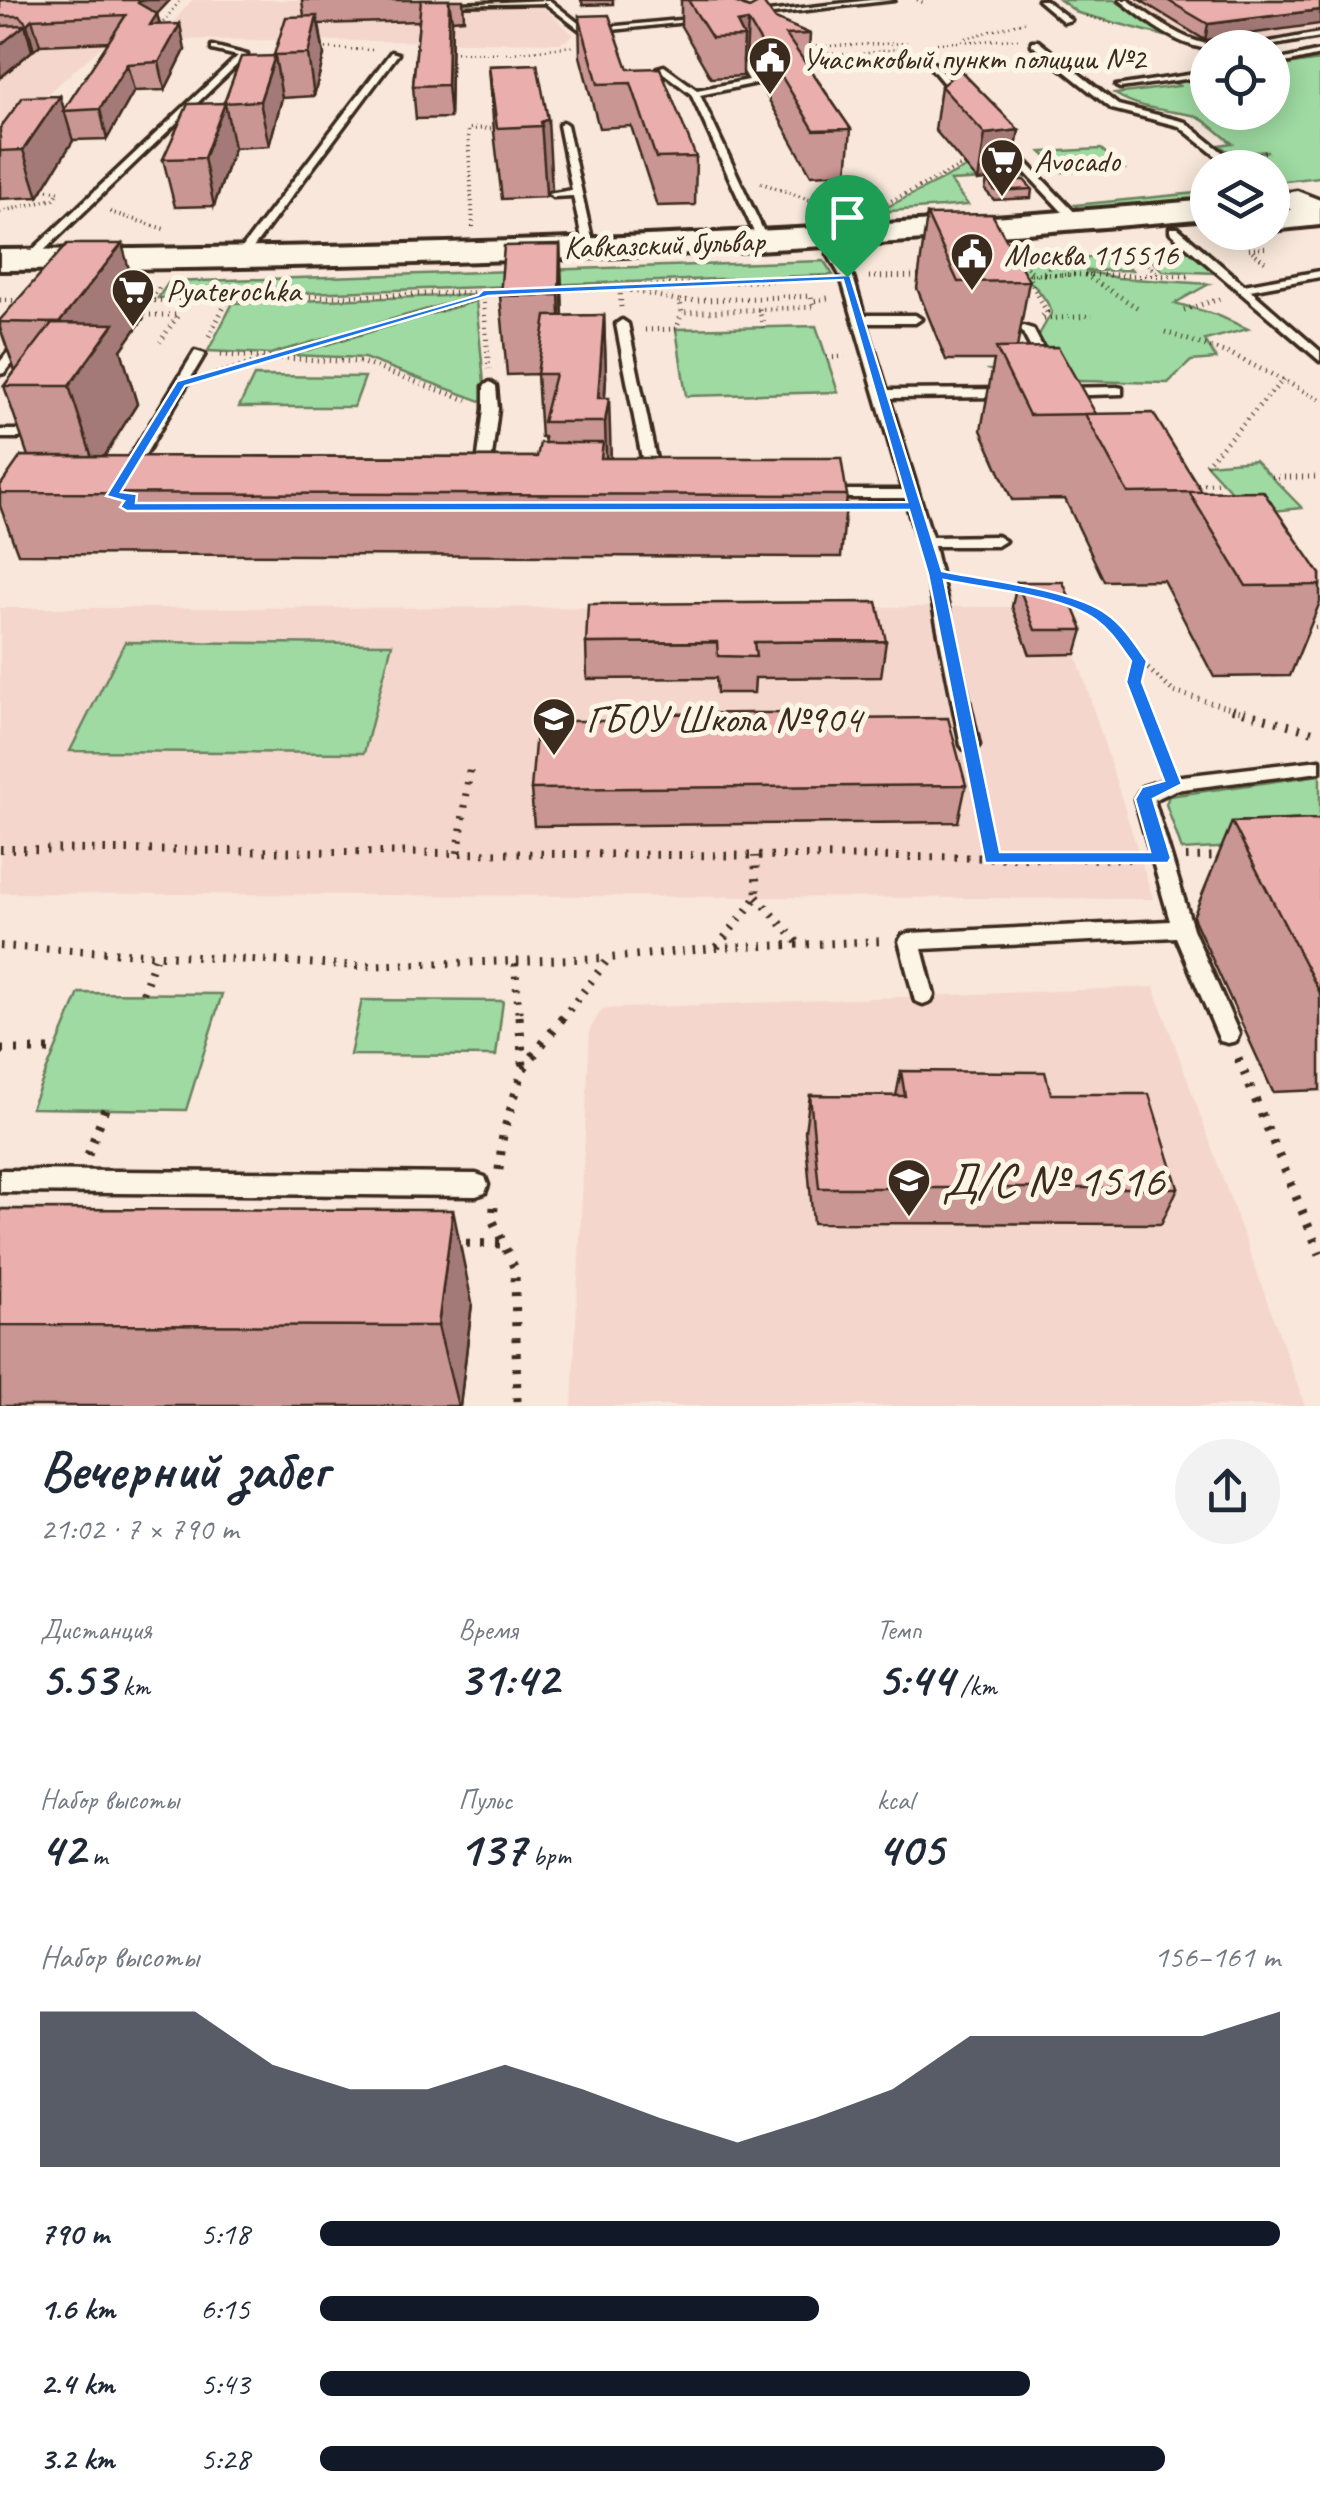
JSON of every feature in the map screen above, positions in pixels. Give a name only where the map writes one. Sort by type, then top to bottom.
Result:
[{"type":"street","name":"Кавказский бульвар","points":[[6,284],[240,258],[763,240],[1074,235],[1190,212]]},
{"type":"street","name":"Кавказский бульвар","points":[[6,284],[65,288],[471,270],[836,270],[970,246],[1190,229]]},
{"type":"lane","points":[[425,5],[546,0],[584,31],[710,19]]},
{"type":"lane","points":[[729,17],[891,0]]},
{"type":"lane","points":[[1041,0],[1066,19]]},
{"type":"lane","points":[[1123,0],[1201,46],[1221,48],[1320,34]]},
{"type":"lane","points":[[1035,42],[1115,107],[1182,124],[1215,150]]},
{"type":"lane","points":[[6,284],[82,206],[243,55],[215,48]]},
{"type":"lane","points":[[1290,60],[1320,53]]},
{"type":"lane","points":[[240,258],[394,54]]},
{"type":"lane","points":[[923,58],[971,109]]},
{"type":"lane","points":[[695,93],[754,81],[744,63]]},
{"type":"lane","points":[[662,68],[695,93],[763,240]]},
{"type":"lane","points":[[1120,86],[1190,76]]},
{"type":"lane","points":[[563,125],[588,248]]},
{"type":"lane","points":[[995,135],[1038,182],[1074,235]]},
{"type":"lane","points":[[1022,182],[1038,182]]},
{"type":"lane","points":[[553,194],[577,193]]},
{"type":"lane","points":[[1174,230],[1320,356]]},
{"type":"lane","points":[[970,246],[990,275]]},
{"type":"lane","points":[[836,270],[859,319],[926,542],[970,744]]},
{"type":"lane","points":[[1244,288],[1320,274]]},
{"type":"lane","points":[[859,319],[915,319]]},
{"type":"lane","points":[[1,368],[34,327]]},
{"type":"lane","points":[[625,327],[656,494],[641,495]]},
{"type":"lane","points":[[1027,328],[1060,392]]},
{"type":"lane","points":[[118,486],[199,354]]},
{"type":"lane","points":[[480,495],[491,409],[490,386]]},
{"type":"lane","points":[[880,394],[1020,392]]},
{"type":"lane","points":[[1040,392],[1117,392]]},
{"type":"lane","points":[[1081,392],[1089,406]]},
{"type":"lane","points":[[0,434],[20,434]]},
{"type":"lane","points":[[804,494],[911,494]]},
{"type":"lane","points":[[926,542],[997,541]]},
{"type":"lane","points":[[1228,1034],[1183,928],[1144,799],[1148,792],[1174,784],[1320,766]]},
{"type":"lane","points":[[923,995],[910,941],[1183,928]]},
{"type":"lane","points":[[0,1181],[476,1185]]},
{"type":"path","points":[[917,0],[925,4]]},
{"type":"path","points":[[147,42],[179,2]]},
{"type":"path","points":[[923,58],[793,49],[1029,38],[1066,19]]},
{"type":"path","points":[[927,45],[1033,20]]},
{"type":"path","points":[[430,51],[512,53],[580,45]]},
{"type":"path","points":[[754,81],[854,55],[908,47]]},
{"type":"path","points":[[314,48],[379,50]]},
{"type":"path","points":[[474,251],[468,129],[506,128]]},
{"type":"path","points":[[880,206],[999,148],[1007,148]]},
{"type":"path","points":[[734,178],[836,209]]},
{"type":"path","points":[[0,212],[54,199],[60,192]]},
{"type":"path","points":[[82,206],[130,215],[176,234]]},
{"type":"path","points":[[1039,273],[1074,235]]},
{"type":"path","points":[[1130,247],[1158,273]]},
{"type":"path","points":[[1249,250],[1292,280]]},
{"type":"path","points":[[1011,254],[1039,273]]},
{"type":"path","points":[[812,301],[833,296],[836,270]]},
{"type":"path","points":[[542,291],[729,283],[836,270],[936,276]]},
{"type":"path","points":[[990,275],[1079,272],[1233,278]]},
{"type":"path","points":[[1079,272],[1138,308]]},
{"type":"path","points":[[1027,274],[1048,312],[1038,319],[1092,316]]},
{"type":"path","points":[[729,283],[745,310]]},
{"type":"path","points":[[6,284],[65,288]]},
{"type":"path","points":[[620,288],[680,301],[810,296],[814,307],[682,313]]},
{"type":"path","points":[[114,301],[522,292]]},
{"type":"path","points":[[181,384],[483,295]]},
{"type":"path","points":[[483,295],[490,386]]},
{"type":"path","points":[[227,301],[199,354],[360,362],[491,409]]},
{"type":"path","points":[[625,327],[676,329],[682,313],[680,301]]},
{"type":"path","points":[[759,309],[764,327]]},
{"type":"path","points":[[122,314],[178,315],[160,342]]},
{"type":"path","points":[[1165,332],[1233,354],[1320,399]]},
{"type":"path","points":[[1206,464],[1284,380]]},
{"type":"path","points":[[1272,478],[1320,477]]},
{"type":"path","points":[[1184,486],[1222,482]]},
{"type":"path","points":[[935,574],[1038,596]]},
{"type":"path","points":[[1056,599],[1098,614],[1117,630],[1139,661],[1174,692],[1320,734]]},
{"type":"path","points":[[1301,628],[1320,628]]},
{"type":"path","points":[[1139,661],[1134,682],[1174,784]]},
{"type":"path","points":[[970,744],[992,858]]},
{"type":"path","points":[[458,853],[470,768]]},
{"type":"path","points":[[0,848],[992,858],[1237,855]]},
{"type":"path","points":[[755,856],[757,897],[798,943]]},
{"type":"path","points":[[716,948],[757,897]]},
{"type":"path","points":[[0,946],[359,966],[515,964],[798,943],[910,941]]},
{"type":"path","points":[[144,993],[158,953]]},
{"type":"path","points":[[517,1406],[516,1269],[493,1221],[503,1134],[524,1068],[609,958]]},
{"type":"path","points":[[515,964],[524,1068]]},
{"type":"path","points":[[1228,1034],[1320,1254]]},
{"type":"path","points":[[0,1050],[55,1050]]},
{"type":"path","points":[[78,1182],[105,1109]]},
{"type":"path","points":[[443,1243],[503,1244]]},
{"type":"shaded area","points":[[0,0],[114,36],[2,133],[0,133]]},
{"type":"shaded area","points":[[192,0],[535,0],[574,35],[561,43],[159,39]]},
{"type":"shaded area","points":[[1114,0],[1320,0],[1320,41],[1290,45],[1290,30],[1190,30],[1190,47]]},
{"type":"shaded area","name":"ГБОУ Школа №904","points":[[1012,607],[1030,655],[1076,654],[1153,899],[0,893],[0,608]]},
{"type":"shaded area","name":"Д/C № 1516","points":[[1154,987],[1305,1406],[572,1406],[590,1029],[602,1009]]},
{"type":"green space","points":[[1060,0],[1114,0],[1169,37],[1078,13]]},
{"type":"green space","points":[[1320,60],[1320,177],[1290,181],[1290,150],[1226,150],[1219,145],[1232,143],[1216,130],[1290,130],[1290,64]]},
{"type":"green space","points":[[1190,80],[1190,116],[1143,106],[1115,94],[1179,86],[1173,82]]},
{"type":"green space","points":[[1101,149],[1124,169],[1062,172],[1041,152]]},
{"type":"green space","points":[[1002,150],[1028,177],[950,181],[968,205],[877,212]]},
{"type":"green space","points":[[1190,194],[1190,201],[1081,211],[1075,205]]},
{"type":"green space","points":[[1187,246],[1218,273],[1163,271],[1140,249]]},
{"type":"green space","points":[[1062,253],[1051,264],[1118,256],[1132,270],[1085,271],[1118,278],[1209,284],[1175,303],[1248,329],[1205,340],[1216,359],[1191,361],[1168,383],[1080,381],[1025,387],[990,370],[1020,368],[1052,312],[1007,256],[1021,265],[1028,264],[1017,256]]},
{"type":"green space","points":[[824,261],[833,275],[158,298],[169,282]]},
{"type":"green space","points":[[477,295],[270,354],[208,351],[233,303]]},
{"type":"green space","points":[[476,301],[486,403],[364,358],[291,355]]},
{"type":"green space","points":[[816,326],[838,392],[686,396],[676,329]]},
{"type":"green space","points":[[254,376],[365,377],[354,407],[239,407]]},
{"type":"green space","points":[[1255,460],[1302,508],[1251,513],[1206,464]]},
{"type":"green space","points":[[125,642],[392,644],[364,753],[70,751]]},
{"type":"green space","points":[[1320,775],[1320,827],[1288,844],[1182,850],[1166,804],[1169,796]]},
{"type":"green space","points":[[79,993],[222,994],[186,1110],[31,1108]]},
{"type":"green space","points":[[362,1000],[503,1001],[496,1056],[350,1055]]},
{"type":"building","points":[[0,0],[141,0],[138,3],[157,14],[150,25],[180,24],[159,62],[127,64],[100,109],[63,111],[126,15],[32,19],[27,24],[20,16],[0,16]]},
{"type":"building","points":[[421,0],[449,0],[447,85],[413,86]]},
{"type":"building","points":[[688,0],[730,0],[749,8],[762,1],[775,19],[810,34],[786,35],[851,129],[814,130],[748,21],[737,23],[744,37],[712,38]]},
{"type":"building","points":[[1167,0],[1320,0],[1320,10],[1208,24]]},
{"type":"building","points":[[609,15],[628,69],[660,68],[696,157],[656,158],[631,83],[598,84],[579,16]]},
{"type":"building","points":[[317,16],[308,54],[274,55],[286,17]]},
{"type":"building","points":[[25,25],[0,45],[0,26]]},
{"type":"building","points":[[275,56],[260,101],[224,103],[241,57]]},
{"type":"building","points":[[537,64],[548,119],[541,122],[542,126],[497,128],[489,66]]},
{"type":"building","points":[[960,70],[1019,130],[985,134],[941,86]]},
{"type":"building","points":[[60,96],[23,150],[0,151],[0,128],[23,97]]},
{"type":"building","points":[[225,103],[204,158],[163,159],[188,104]]},
{"type":"building","points":[[987,180],[1024,180],[1032,189],[995,191]]},
{"type":"building","points":[[992,214],[1029,281],[958,282],[927,215]]},
{"type":"building","points":[[67,244],[122,244],[59,323],[0,322],[0,320]]},
{"type":"building","points":[[560,245],[559,295],[500,296],[504,246]]},
{"type":"building","points":[[604,315],[598,398],[609,398],[605,422],[543,422],[555,374],[537,374],[546,316]]},
{"type":"building","points":[[52,323],[114,324],[69,386],[4,386]]},
{"type":"building","points":[[1058,347],[1096,414],[1029,415],[996,348]]},
{"type":"building","points":[[1153,413],[1202,492],[1128,493],[1085,414]]},
{"type":"building","points":[[540,443],[603,443],[601,458],[841,458],[847,495],[0,493],[0,486],[21,456],[537,457]]},
{"type":"building","points":[[1263,491],[1320,574],[1320,585],[1246,586],[1189,492]]},
{"type":"building","points":[[1017,582],[1063,582],[1083,630],[1035,630]]},
{"type":"building","points":[[877,602],[886,641],[754,642],[756,657],[718,656],[717,642],[586,643],[588,604]]},
{"type":"building","points":[[827,713],[828,719],[948,718],[966,785],[531,789],[537,721],[657,721],[657,714]]},
{"type":"building","points":[[1320,819],[1320,993],[1232,822]]},
{"type":"building","points":[[901,1071],[1045,1072],[1051,1094],[1149,1094],[1178,1188],[819,1188],[810,1095],[905,1096]]},
{"type":"building","points":[[0,1209],[453,1210],[438,1326],[0,1325]]},
{"type":"place","name":"Участковый пункт полиции №2","points":[[770,96]]},
{"type":"place","name":"Avocado","points":[[1002,198]]},
{"type":"place","name":"Москва 115516","points":[[972,292]]},
{"type":"place","name":"Pyaterochka","points":[[133,328]]},
{"type":"place","name":"ГБОУ Школа №904","points":[[554,757]]},
{"type":"place","name":"Д/C № 1516","points":[[909,1218]]},
{"type":"route","points":[[847,277],[483,293],[483,297],[181,384],[112,496],[132,496],[127,507],[915,506],[935,574],[1073,603],[1098,614],[1117,630],[1139,661],[1134,682],[1174,784],[1148,792],[1144,799],[1162,858],[992,858],[935,574],[926,542],[915,506],[880,394],[847,277]]}]
